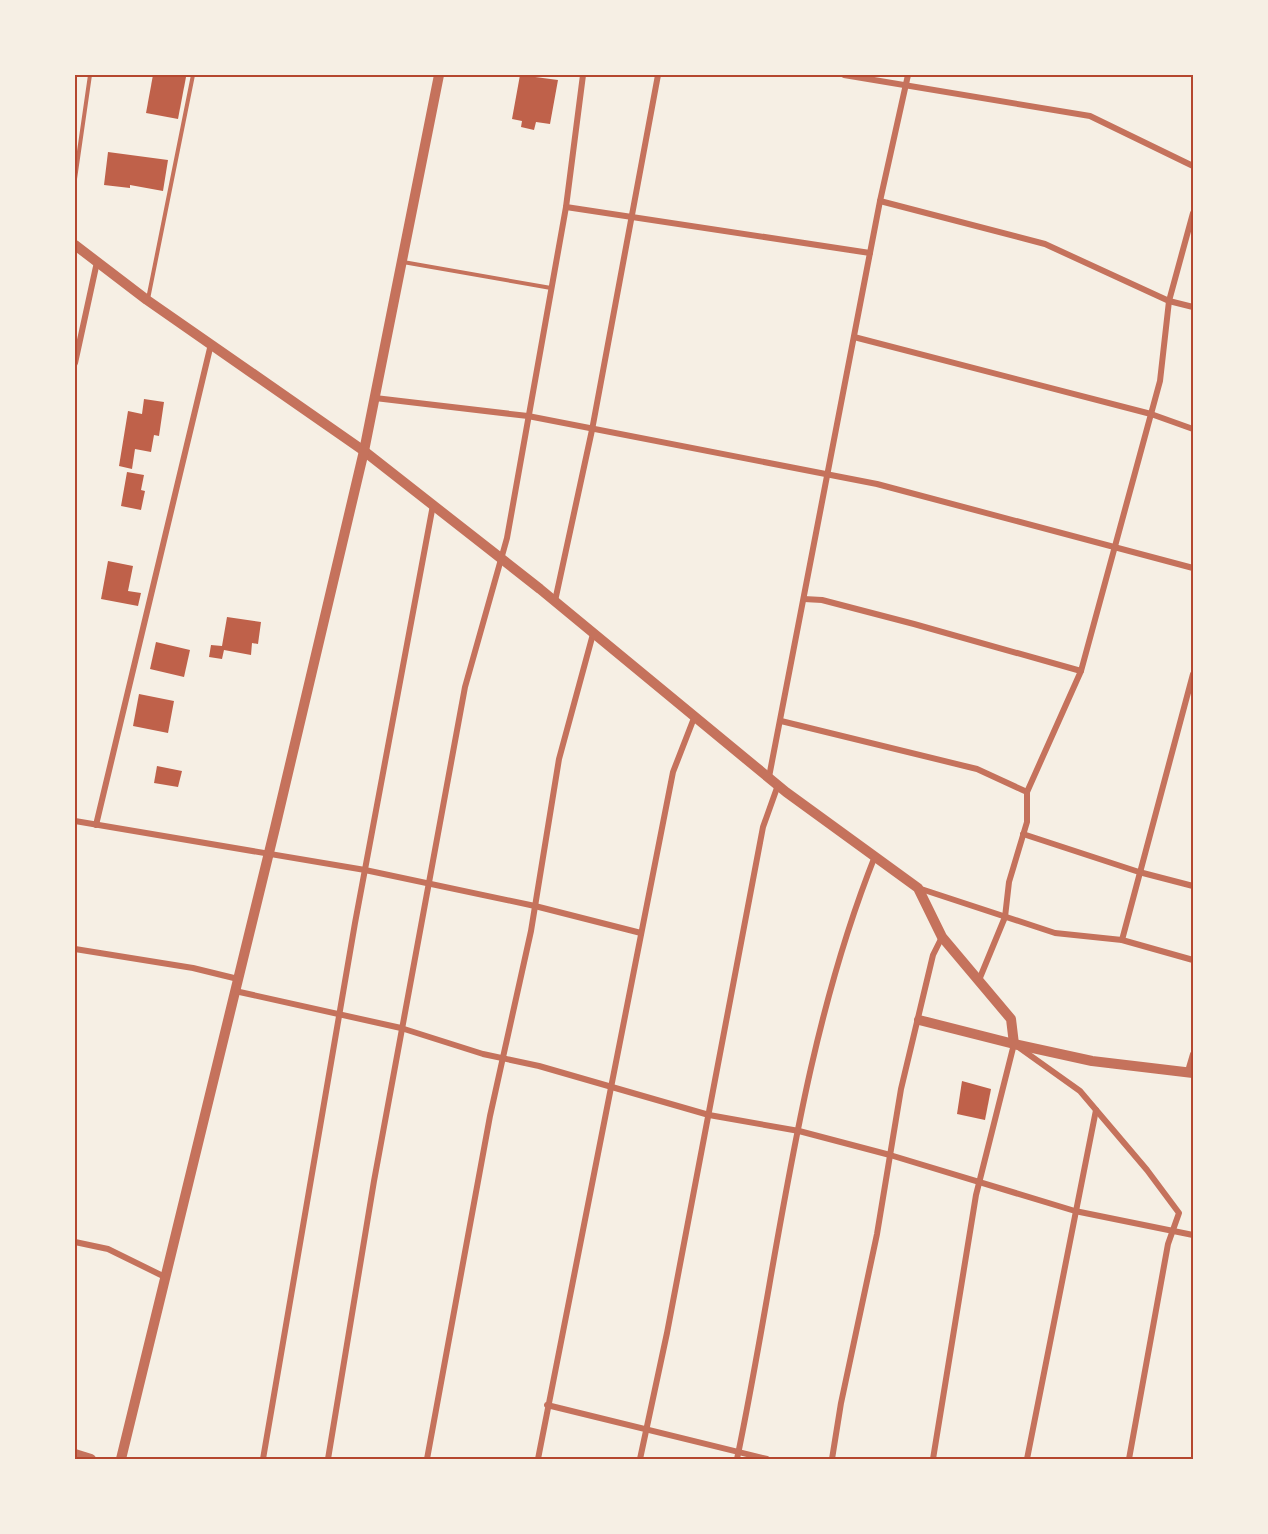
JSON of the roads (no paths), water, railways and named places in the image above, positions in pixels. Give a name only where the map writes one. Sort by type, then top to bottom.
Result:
[{"type":"street","points":[[120,1459],[235,992],[364,451],[440,75]]},
{"type":"street","points":[[328,1459],[401,1028],[465,687],[486,604],[502,560],[566,207],[583,75]]},
{"type":"street","points":[[555,601],[592,430],[630,215],[658,75]]},
{"type":"street","points":[[844,75],[1090,116],[1193,166]]},
{"type":"street","points":[[769,777],[880,201],[908,75]]},
{"type":"street","points":[[880,201],[1045,244],[1169,301],[1193,307]]},
{"type":"street","points":[[566,207],[870,253]]},
{"type":"street","points":[[979,980],[1005,917],[1009,882],[1027,822],[1028,792],[1081,671],[1160,381],[1169,301],[1193,213]]},
{"type":"street","points":[[75,245],[147,300],[364,451],[555,601],[778,785],[918,888],[1054,933],[1122,940],[1193,960]]},
{"type":"street","points":[[75,363],[97,262]]},
{"type":"street","points":[[854,337],[1151,414],[1193,429]]},
{"type":"street","points":[[96,825],[211,344]]},
{"type":"street","points":[[375,398],[528,416],[877,484],[1193,568]]},
{"type":"street","points":[[263,1459],[365,870],[433,505]]},
{"type":"street","points":[[804,599],[822,600],[1081,671]]},
{"type":"street","points":[[427,1459],[502,1059],[535,906],[559,759],[593,634]]},
{"type":"street","points":[[1122,940],[1193,674]]},
{"type":"street","points":[[538,1459],[673,772],[694,718]]},
{"type":"street","points":[[781,721],[976,769],[1028,792]]},
{"type":"street","points":[[640,1459],[710,1115],[764,827],[778,785]]},
{"type":"street","points":[[75,821],[365,870],[535,906],[641,933]]},
{"type":"street","points":[[1023,834],[1139,872],[1193,886]]},
{"type":"street","points":[[738,1456],[775,1248],[813,1062],[851,915],[874,856]]},
{"type":"street","points":[[918,888],[942,937],[1011,1019],[1014,1044],[979,1183],[933,1459]]},
{"type":"street","points":[[832,1459],[841,1403],[877,1234],[901,1089],[933,955],[942,937]]},
{"type":"street","points":[[75,949],[193,968],[238,979]]},
{"type":"street","points":[[235,992],[401,1028],[502,1059],[539,1066],[710,1115],[799,1131],[890,1155],[1075,1211],[1193,1235]]},
{"type":"street","points":[[919,1020],[1014,1044],[1092,1060],[1190,1072],[1193,1054]]},
{"type":"street","points":[[1014,1044],[1080,1091],[1147,1170],[1179,1213],[1168,1244],[1129,1459]]},
{"type":"street","points":[[1027,1459],[1096,1110]]},
{"type":"street","points":[[75,1242],[108,1249],[165,1277]]},
{"type":"street","points":[[547,1405],[646,1428],[738,1456],[768,1459]]},
{"type":"street","points":[[75,1454],[91,1459]]},
{"type":"lane","points":[[75,178],[90,75]]},
{"type":"lane","points":[[147,300],[193,75]]},
{"type":"lane","points":[[402,262],[551,288]]}]
